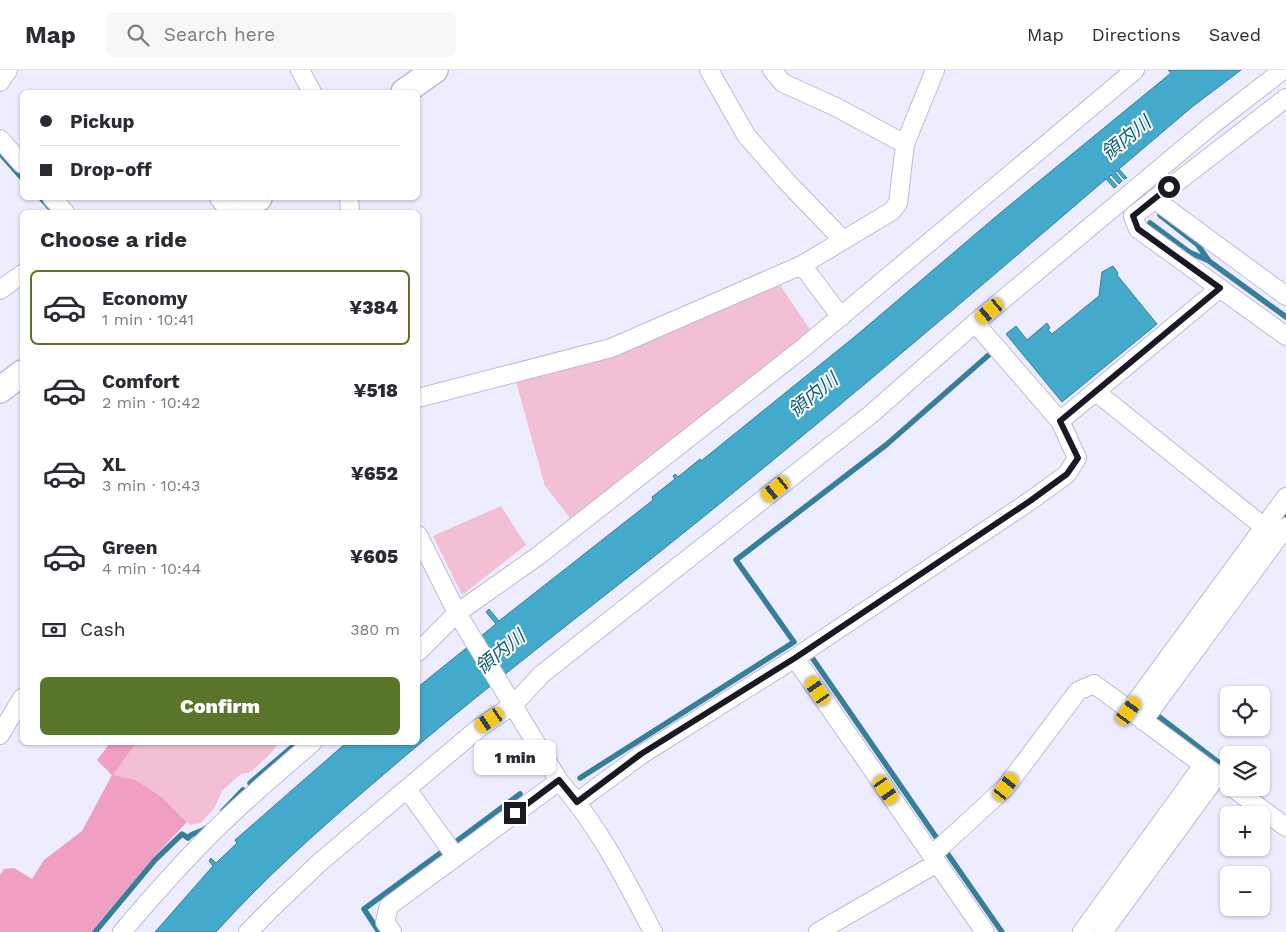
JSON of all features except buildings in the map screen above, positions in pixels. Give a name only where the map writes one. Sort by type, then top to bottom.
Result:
[{"type":"main road","points":[[407,90],[436,70]]},
{"type":"main road","points":[[241,210],[256,200]]},
{"type":"main road","points":[[0,390],[20,375]]},
{"type":"street","points":[[0,82],[8,70]]},
{"type":"street","points":[[300,70],[311,90]]},
{"type":"street","points":[[709,70],[746,135],[787,182],[843,240]]},
{"type":"street","points":[[772,70],[783,83],[836,107],[905,144]]},
{"type":"street","points":[[420,397],[611,348],[802,265],[892,211],[898,203],[905,144],[935,70]]},
{"type":"street","points":[[420,650],[841,317],[1135,70]]},
{"type":"street","points":[[248,932],[319,863],[542,674],[870,415],[975,323],[1212,126],[1283,70]]},
{"type":"street","points":[[1286,98],[1133,216],[1138,229],[1286,336]]},
{"type":"street","points":[[0,139],[20,162]]},
{"type":"street","points":[[1154,199],[1286,296]]},
{"type":"street","points":[[54,200],[64,210]]},
{"type":"street","points":[[221,200],[228,210]]},
{"type":"street","points":[[802,265],[841,317]]},
{"type":"street","points":[[0,290],[20,275]]},
{"type":"street","points":[[1060,421],[1220,288]]},
{"type":"street","points":[[577,802],[641,754],[795,658],[1067,474],[1078,458],[1060,421],[975,323]]},
{"type":"street","points":[[1096,392],[1264,527]]},
{"type":"street","points":[[1136,716],[1286,497]]},
{"type":"street","points":[[1136,716],[1286,527]]},
{"type":"street","points":[[420,539],[460,617],[559,780],[606,844],[653,932]]},
{"type":"street","points":[[795,658],[984,932]]},
{"type":"street","points":[[818,932],[934,859],[1006,787],[1078,692],[1094,684],[1220,778]]},
{"type":"street","points":[[0,735],[20,701]]},
{"type":"street","points":[[122,932],[161,886],[210,835],[252,795],[310,745]]},
{"type":"street","points":[[1082,932],[1203,765]]},
{"type":"street","points":[[392,932],[385,922],[389,906],[559,780]]},
{"type":"street","points":[[1104,932],[1220,784]]},
{"type":"street","points":[[407,789],[456,857]]},
{"type":"street","points":[[1244,796],[1286,826]]},
{"type":"shaded area","points":[[776,279],[813,334],[573,522],[545,486],[515,378]]},
{"type":"shaded area","points":[[501,506],[526,545],[462,595],[433,536]]},
{"type":"shaded area","points":[[108,745],[135,745],[113,775],[136,780],[163,798],[187,822],[153,858],[91,932],[0,932],[0,875],[4,869],[14,868],[32,879],[44,860],[82,831],[112,775],[97,760]]},
{"type":"shaded area","points":[[134,745],[277,745],[251,772],[241,774],[222,791],[215,807],[201,823],[190,825],[163,798],[136,780],[112,775]]},
{"type":"water","name":"領内川","points":[[1168,70],[1241,70],[1192,107],[1119,169],[1127,178],[1124,179],[1117,171],[1115,172],[1122,181],[1119,184],[1111,175],[1109,177],[1117,186],[1114,188],[1106,179],[770,463],[420,744],[420,685],[496,624],[486,612],[489,609],[499,621],[653,500],[652,497],[675,479],[673,476],[675,474],[678,477],[700,459],[701,461],[858,334],[999,214],[1171,73]]},
{"type":"water","points":[[1113,266],[1118,273],[1117,275],[1157,324],[1062,402],[1006,334],[1016,326],[1027,340],[1047,323],[1050,328],[1048,330],[1052,334],[1099,296],[1102,272]]},
{"type":"water","points":[[344,745],[418,745],[290,857],[216,932],[155,932],[213,866],[209,861],[211,858],[216,863],[237,843],[235,840]]},
{"type":"waterway","points":[[0,153],[20,176]]},
{"type":"waterway","points":[[43,200],[49,207]]},
{"type":"waterway","points":[[1160,215],[1197,244],[1209,261],[1286,317]]},
{"type":"waterway","points":[[1150,223],[1189,252],[1207,260]]},
{"type":"waterway","points":[[580,778],[794,642],[736,560],[886,445],[991,353]]},
{"type":"waterway","points":[[1278,525],[1286,513]]},
{"type":"waterway","points":[[813,659],[936,837]]},
{"type":"waterway","points":[[1158,716],[1218,762]]},
{"type":"waterway","points":[[250,783],[294,745]]},
{"type":"waterway","points":[[223,811],[243,790]]},
{"type":"waterway","points":[[457,841],[520,794]]},
{"type":"waterway","points":[[95,932],[155,860],[182,834],[188,838],[206,828]]},
{"type":"waterway","points":[[379,932],[364,909],[446,849]]},
{"type":"waterway","points":[[947,853],[1002,932]]},
{"type":"route","points":[[515,813],[559,780],[577,802],[641,754],[795,658],[1015,512],[1067,474],[1078,458],[1060,421],[1220,288],[1138,229],[1133,216],[1169,187]]}]
